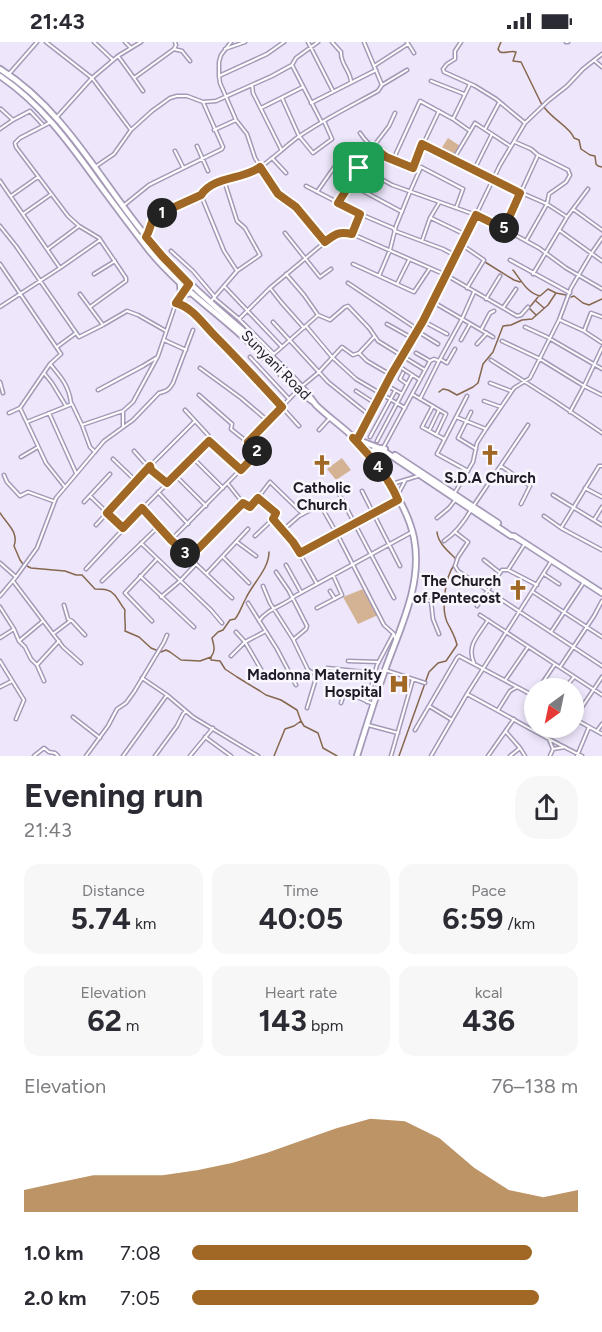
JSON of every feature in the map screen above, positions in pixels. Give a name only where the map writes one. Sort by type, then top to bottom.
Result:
[{"type":"main road","name":"Sunyani Road","points":[[0,69],[4,77],[37,106],[61,133],[150,252],[180,283],[187,286],[191,293],[355,439],[373,461],[397,498],[412,532],[416,563],[414,579],[410,600],[395,637],[357,756]]},
{"type":"main road","name":"Sunyani Road","points":[[4,77],[40,102],[56,118],[146,237],[187,286],[264,351],[299,389]]},
{"type":"main road","points":[[180,283],[181,295],[191,293]]},
{"type":"main road","points":[[355,439],[383,451],[454,496]]},
{"type":"main road","points":[[368,455],[379,449]]},
{"type":"main road","points":[[373,461],[379,449]]},
{"type":"main road","points":[[379,449],[602,593]]},
{"type":"street","points":[[4,77],[37,42]]},
{"type":"street","points":[[46,42],[92,78],[131,130]]},
{"type":"street","points":[[94,42],[113,60]]},
{"type":"street","points":[[125,42],[131,48]]},
{"type":"street","points":[[56,118],[92,78],[118,56],[141,42]]},
{"type":"street","points":[[134,78],[174,49],[175,42]]},
{"type":"street","points":[[231,42],[221,55],[219,76],[236,120],[247,134],[255,158],[278,194],[296,207],[325,242]]},
{"type":"street","points":[[225,49],[245,42]]},
{"type":"street","points":[[219,76],[267,54],[284,42]]},
{"type":"street","points":[[308,42],[333,91]]},
{"type":"street","points":[[95,167],[114,154],[131,130],[170,98],[187,96],[203,102],[216,102],[227,98],[292,65],[296,58],[318,42]]},
{"type":"street","points":[[332,42],[341,52],[341,59],[351,77],[351,82]]},
{"type":"street","points":[[365,42],[382,86]]},
{"type":"street","points":[[461,42],[455,51],[455,59],[443,70],[470,83],[525,123]]},
{"type":"street","points":[[311,103],[375,68],[408,43],[414,53]]},
{"type":"street","points":[[174,49],[182,51],[190,61]]},
{"type":"street","points":[[355,439],[423,321],[500,165],[525,123],[602,54]]},
{"type":"street","points":[[118,56],[143,91]]},
{"type":"street","points":[[595,61],[602,67]]},
{"type":"street","points":[[282,98],[299,136],[312,152],[332,139],[292,65]]},
{"type":"street","points":[[146,237],[154,217],[201,195],[204,189],[224,180],[251,173],[299,136],[378,91],[407,70]]},
{"type":"street","points":[[431,81],[464,94]]},
{"type":"street","points":[[453,119],[470,83]]},
{"type":"street","points":[[252,85],[253,93],[281,149]]},
{"type":"street","points":[[261,108],[303,87]]},
{"type":"street","points":[[246,88],[253,93]]},
{"type":"street","points":[[393,160],[420,101],[470,131]]},
{"type":"street","points":[[123,206],[149,185],[222,150],[223,147],[203,102]]},
{"type":"street","points":[[485,129],[499,102]]},
{"type":"street","points":[[0,129],[37,106]]},
{"type":"street","points":[[1,109],[13,120]]},
{"type":"street","points":[[30,111],[42,123]]},
{"type":"street","points":[[413,168],[439,111]]},
{"type":"street","points":[[338,203],[359,168],[389,126],[395,113]]},
{"type":"street","points":[[214,130],[236,120]]},
{"type":"street","points":[[51,122],[20,138],[15,143],[16,147],[68,216],[100,240],[126,278],[126,281],[90,307]]},
{"type":"street","points":[[453,160],[475,123],[511,146]]},
{"type":"street","points":[[360,133],[373,147],[393,160],[419,172]]},
{"type":"street","points":[[474,170],[492,134]]},
{"type":"street","points":[[514,141],[568,170],[570,175],[566,182],[550,193],[547,204],[526,241]]},
{"type":"street","points":[[422,144],[547,204],[567,217]]},
{"type":"street","points":[[197,146],[208,171]]},
{"type":"street","points":[[175,151],[183,167]]},
{"type":"street","points":[[504,229],[538,155]]},
{"type":"street","points":[[317,192],[342,156],[359,168],[392,185],[476,215],[504,229],[541,249],[571,271],[602,289]]},
{"type":"street","points":[[272,158],[286,173]]},
{"type":"street","points":[[379,276],[402,212],[422,167],[463,189],[456,208]]},
{"type":"street","points":[[11,196],[38,177]]},
{"type":"street","points":[[214,298],[237,271],[260,255],[245,228],[237,221],[224,180]]},
{"type":"street","points":[[0,181],[60,268]]},
{"type":"street","points":[[350,184],[402,212]]},
{"type":"street","points":[[306,186],[395,231],[456,256]]},
{"type":"street","points":[[533,274],[567,217],[588,189]]},
{"type":"street","points":[[23,214],[51,194]]},
{"type":"street","points":[[201,195],[224,251],[237,271]]},
{"type":"street","points":[[422,241],[430,218],[440,201]]},
{"type":"street","points":[[573,208],[602,230]]},
{"type":"street","points":[[352,234],[360,214]]},
{"type":"street","points":[[430,218],[466,235]]},
{"type":"street","points":[[0,226],[80,337],[127,312],[138,315],[166,331]]},
{"type":"street","points":[[48,249],[79,226]]},
{"type":"street","points":[[559,230],[602,261]]},
{"type":"street","points":[[238,318],[325,242],[338,233],[344,232],[446,275],[519,316],[528,307]]},
{"type":"street","points":[[285,233],[320,277],[331,269]]},
{"type":"street","points":[[437,518],[449,508],[473,462],[477,443],[486,429],[517,384],[530,378],[550,340],[579,274],[602,238]]},
{"type":"street","points":[[0,307],[100,240]]},
{"type":"street","points":[[462,245],[484,260],[467,288]]},
{"type":"street","points":[[171,251],[198,276],[214,298],[274,354],[318,315]]},
{"type":"street","points":[[397,284],[409,259]]},
{"type":"street","points":[[510,260],[570,293]]},
{"type":"street","points":[[94,274],[115,261]]},
{"type":"street","points":[[0,264],[61,354],[50,364],[20,408],[9,413]]},
{"type":"street","points":[[353,264],[415,292],[430,268]]},
{"type":"street","points":[[286,274],[318,315],[329,321],[348,306],[378,341],[425,370]]},
{"type":"street","points":[[486,298],[500,276]]},
{"type":"street","points":[[348,283],[438,344]]},
{"type":"street","points":[[82,425],[123,411],[136,398],[158,356],[176,303],[187,286]]},
{"type":"street","points":[[225,286],[282,347]]},
{"type":"street","points":[[270,288],[280,302],[356,379],[405,408]]},
{"type":"street","points":[[503,308],[516,289]]},
{"type":"street","points":[[420,399],[474,292]]},
{"type":"street","points":[[80,294],[104,325]]},
{"type":"street","points":[[432,302],[493,337]]},
{"type":"street","points":[[176,303],[186,307],[202,322],[299,426]]},
{"type":"street","points":[[481,330],[490,313],[494,311]]},
{"type":"street","points":[[584,331],[591,313],[602,317]]},
{"type":"street","points":[[559,320],[584,331],[602,343]]},
{"type":"street","points":[[273,321],[327,382],[370,416]]},
{"type":"street","points":[[423,321],[447,334]]},
{"type":"street","points":[[387,324],[412,338]]},
{"type":"street","points":[[461,340],[470,324]]},
{"type":"street","points":[[525,327],[548,337],[602,369]]},
{"type":"street","points":[[0,596],[40,542],[54,501],[76,473],[104,441],[141,412],[159,393],[169,390],[193,330]]},
{"type":"street","points":[[57,347],[76,333]]},
{"type":"street","points":[[477,344],[487,333]]},
{"type":"street","points":[[248,442],[342,347],[353,356],[359,353],[374,337]]},
{"type":"street","points":[[164,340],[186,350]]},
{"type":"street","points":[[502,341],[540,359],[602,395]]},
{"type":"street","points":[[570,411],[602,348]]},
{"type":"street","points":[[379,449],[405,408],[430,361],[434,359],[447,363],[455,349]]},
{"type":"street","points":[[359,353],[367,362],[391,375]]},
{"type":"street","points":[[416,353],[430,361]]},
{"type":"street","points":[[98,390],[158,356]]},
{"type":"street","points":[[250,357],[289,399]]},
{"type":"street","points":[[491,360],[602,433]]},
{"type":"street","points":[[50,364],[70,392],[72,404],[90,447],[95,452]]},
{"type":"street","points":[[397,365],[420,380]]},
{"type":"street","points":[[200,368],[268,421]]},
{"type":"street","points":[[44,373],[66,406]]},
{"type":"street","points":[[403,373],[400,379],[407,384]]},
{"type":"street","points":[[376,441],[412,375]]},
{"type":"street","points":[[490,382],[512,391]]},
{"type":"street","points":[[0,384],[3,393]]},
{"type":"street","points":[[386,385],[402,394]]},
{"type":"street","points":[[356,391],[376,404]]},
{"type":"street","points":[[370,437],[395,391]]},
{"type":"street","points":[[412,394],[446,414],[436,435]]},
{"type":"street","points":[[171,540],[257,453],[256,449],[231,429],[232,423],[198,395]]},
{"type":"street","points":[[467,396],[437,454],[468,471]]},
{"type":"street","points":[[484,401],[501,407]]},
{"type":"street","points":[[27,422],[72,404]]},
{"type":"street","points":[[433,406],[422,427],[444,439]]},
{"type":"street","points":[[20,408],[50,469],[65,487]]},
{"type":"street","points":[[186,410],[209,436],[209,441],[241,470]]},
{"type":"street","points":[[429,431],[440,410]]},
{"type":"street","points":[[123,411],[123,426]]},
{"type":"street","points":[[471,412],[458,438],[476,448]]},
{"type":"street","points":[[49,413],[76,473]]},
{"type":"street","points":[[319,430],[330,417]]},
{"type":"street","points":[[456,417],[486,429]]},
{"type":"street","points":[[96,525],[195,421]]},
{"type":"street","points":[[444,541],[455,532],[528,425]]},
{"type":"street","points":[[86,569],[142,508],[209,441]]},
{"type":"street","points":[[21,457],[38,447]]},
{"type":"street","points":[[134,451],[150,466],[151,470],[167,483]]},
{"type":"street","points":[[193,458],[224,488]]},
{"type":"street","points":[[113,459],[136,481]]},
{"type":"street","points":[[501,466],[530,486],[521,504]]},
{"type":"street","points":[[561,528],[599,466],[602,466]]},
{"type":"street","points":[[84,502],[110,474]]},
{"type":"street","points":[[4,475],[5,480],[20,496],[28,492],[54,501]]},
{"type":"street","points":[[175,475],[206,507]]},
{"type":"street","points":[[390,485],[420,475]]},
{"type":"street","points":[[300,553],[397,498],[405,481]]},
{"type":"street","points":[[228,484],[243,503],[250,507],[270,482],[303,514]]},
{"type":"street","points":[[585,488],[602,497]]},
{"type":"street","points":[[362,491],[400,566]]},
{"type":"street","points":[[158,492],[188,524]]},
{"type":"street","points":[[338,492],[394,598]]},
{"type":"street","points":[[90,495],[123,528]]},
{"type":"street","points":[[553,495],[602,525]]},
{"type":"street","points":[[255,536],[273,519],[276,513],[258,498]]},
{"type":"street","points":[[190,557],[243,503]]},
{"type":"street","points":[[283,530],[303,514],[320,506],[384,625],[395,637],[374,673],[367,702]]},
{"type":"street","points":[[594,520],[602,507]]},
{"type":"street","points":[[142,508],[171,540],[232,598]]},
{"type":"street","points":[[544,516],[602,550]]},
{"type":"street","points":[[273,519],[300,553],[317,584]]},
{"type":"street","points":[[102,581],[158,526]]},
{"type":"street","points":[[206,574],[248,529]]},
{"type":"street","points":[[259,621],[265,614],[301,592],[412,532]]},
{"type":"street","points":[[455,532],[468,542],[458,557],[456,568],[487,591],[602,666]]},
{"type":"street","points":[[237,542],[256,556]]},
{"type":"street","points":[[141,543],[222,623]]},
{"type":"street","points":[[508,570],[525,543]]},
{"type":"street","points":[[223,557],[249,583]]},
{"type":"street","points":[[152,621],[125,594],[157,559]]},
{"type":"street","points":[[484,560],[499,572]]},
{"type":"street","points":[[431,756],[466,694],[552,560]]},
{"type":"street","points":[[0,563],[16,577]]},
{"type":"street","points":[[161,597],[196,564]]},
{"type":"street","points":[[286,565],[301,592]]},
{"type":"street","points":[[477,606],[502,570],[508,570],[537,585]]},
{"type":"street","points":[[276,572],[307,627],[293,639]]},
{"type":"street","points":[[544,574],[559,584]]},
{"type":"street","points":[[317,608],[342,595],[333,575]]},
{"type":"street","points":[[140,576],[194,627]]},
{"type":"street","points":[[13,581],[65,650],[81,663]]},
{"type":"street","points":[[551,632],[584,582]]},
{"type":"street","points":[[263,586],[308,670],[317,675],[307,708]]},
{"type":"street","points":[[330,591],[335,599]]},
{"type":"street","points":[[533,592],[602,637]]},
{"type":"street","points":[[410,600],[431,601],[433,619],[439,634]]},
{"type":"street","points":[[560,667],[602,601]]},
{"type":"street","points":[[248,603],[296,684]]},
{"type":"street","points":[[64,605],[67,618],[85,635]]},
{"type":"street","points":[[0,607],[44,681]]},
{"type":"street","points":[[480,615],[602,695]]},
{"type":"street","points":[[475,664],[471,648],[488,620]]},
{"type":"street","points":[[20,641],[43,621]]},
{"type":"street","points":[[53,634],[72,621]]},
{"type":"street","points":[[0,638],[14,629]]},
{"type":"street","points":[[231,656],[244,642],[265,631]]},
{"type":"street","points":[[236,632],[266,678]]},
{"type":"street","points":[[86,756],[100,738],[118,707],[126,703],[167,635]]},
{"type":"street","points":[[37,666],[59,641]]},
{"type":"street","points":[[505,680],[528,647]]},
{"type":"street","points":[[415,730],[457,658],[461,656],[524,690]]},
{"type":"street","points":[[0,661],[24,700],[16,719]]},
{"type":"street","points":[[348,661],[379,662]]},
{"type":"street","points":[[545,678],[555,664]]},
{"type":"street","points":[[327,668],[374,673]]},
{"type":"street","points":[[385,670],[425,683]]},
{"type":"street","points":[[584,703],[602,677]]},
{"type":"street","points":[[142,678],[193,717],[258,756]]},
{"type":"street","points":[[391,756],[413,679]]},
{"type":"street","points":[[0,687],[12,681]]},
{"type":"street","points":[[509,682],[510,691]]},
{"type":"street","points":[[498,710],[510,691],[518,687]]},
{"type":"street","points":[[341,704],[346,692],[373,704]]},
{"type":"street","points":[[466,694],[582,756]]},
{"type":"street","points":[[123,756],[167,695]]},
{"type":"street","points":[[429,706],[452,720]]},
{"type":"street","points":[[155,756],[186,711]]},
{"type":"street","points":[[73,717],[100,738]]},
{"type":"street","points":[[488,756],[514,719]]},
{"type":"street","points":[[367,724],[398,732]]},
{"type":"street","points":[[584,724],[602,734]]},
{"type":"street","points":[[597,731],[602,724]]},
{"type":"street","points":[[577,755],[589,727]]},
{"type":"street","points":[[190,756],[213,728]]},
{"type":"street","points":[[506,731],[525,756]]},
{"type":"street","points":[[205,737],[231,756]]},
{"type":"street","points":[[549,739],[553,749],[550,756]]},
{"type":"street","points":[[553,749],[565,747]]},
{"type":"street","points":[[34,756],[44,748],[58,756]]},
{"type":"street","points":[[510,756],[520,748]]},
{"type":"shaded area","points":[[448,138],[460,146],[454,159],[439,152]]},
{"type":"shaded area","points":[[342,458],[351,470],[336,480],[327,469]]},
{"type":"shaded area","points":[[363,589],[378,615],[358,624],[343,597]]},
{"type":"waterway","points":[[501,42],[498,49],[500,52],[516,52],[513,61],[521,62],[542,105]]},
{"type":"waterway","points":[[544,107],[569,130],[574,138],[579,140],[581,149],[595,156],[596,164],[602,167]]},
{"type":"waterway","points":[[485,262],[520,282]]},
{"type":"waterway","points":[[513,270],[525,286],[535,294],[540,296],[548,289],[566,295]]},
{"type":"waterway","points":[[439,392],[443,389],[457,395],[478,383],[483,364],[493,352],[503,326],[532,319],[548,305],[556,293]]},
{"type":"waterway","points":[[571,297],[574,296],[589,305],[602,299]]},
{"type":"waterway","points":[[536,315],[529,308],[538,297]]},
{"type":"waterway","points":[[536,301],[544,308]]},
{"type":"waterway","points":[[0,513],[14,532],[14,546],[23,564]]},
{"type":"waterway","points":[[437,532],[441,543],[456,561]]},
{"type":"waterway","points":[[269,552],[264,570],[249,592],[237,617],[230,620],[223,630],[212,638],[214,650],[211,660],[220,661],[225,669],[237,677],[297,710],[301,721],[285,729],[274,756]]},
{"type":"waterway","points":[[399,756],[429,672],[438,663],[446,661],[457,645],[444,609],[446,585],[454,565]]},
{"type":"waterway","points":[[27,566],[82,575],[95,589],[110,591],[125,610],[125,631],[139,637],[151,648],[161,652],[166,650],[181,660],[200,661],[211,657]]},
{"type":"waterway","points":[[301,721],[304,726],[318,733],[323,748],[337,756]]},
{"type":"place","name":"S.D.A Church","points":[[490,455]]},
{"type":"place","name":"Catholic Church","points":[[322,465]]},
{"type":"place","name":"The Church of Pentecost","points":[[518,590]]},
{"type":"place","name":"Madonna Maternity Hospital","points":[[399,684]]},
{"type":"route","points":[[422,144],[520,193],[504,229],[476,215],[423,321],[357,440],[353,438],[375,463],[398,500],[300,553],[273,519],[276,513],[258,498],[249,508],[243,503],[190,557],[142,508],[123,528],[107,513],[150,466],[151,470],[167,483],[209,441],[241,470],[257,453],[248,442],[282,407],[202,322],[184,305],[176,303],[189,284],[146,237],[154,217],[201,195],[204,189],[212,185],[251,173],[260,167],[278,194],[301,212],[325,242],[338,233],[352,234],[360,214],[338,203],[359,168],[373,147],[386,157],[413,168],[422,144]]}]
